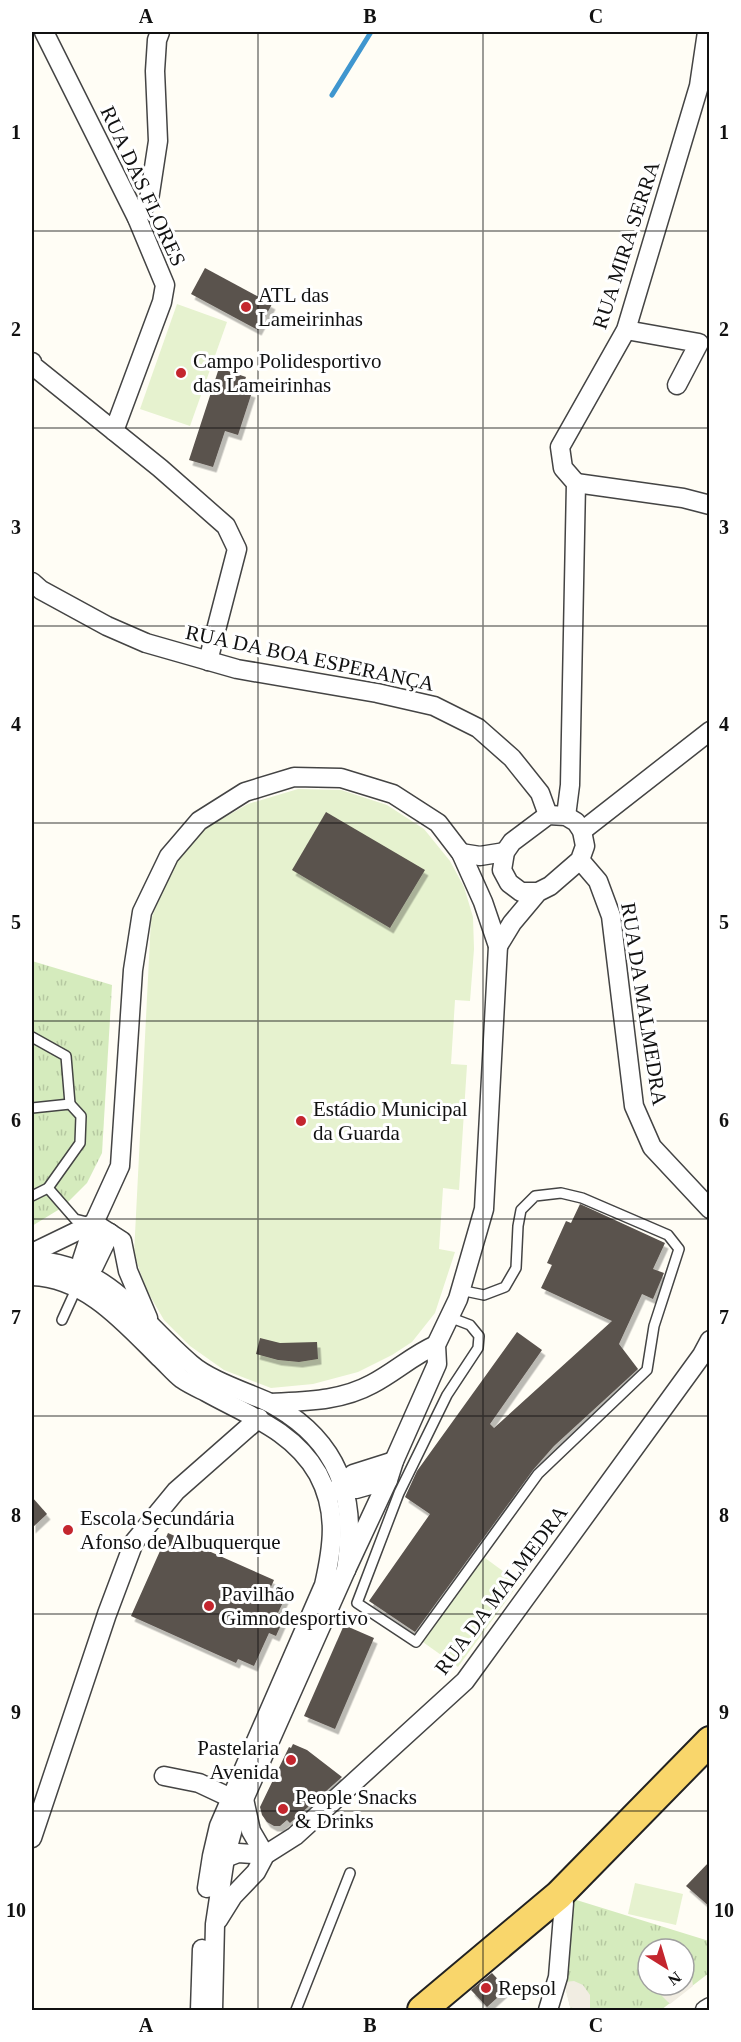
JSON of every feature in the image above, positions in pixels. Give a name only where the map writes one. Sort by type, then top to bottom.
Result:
[{"type":"main road","points":[[422,2010],[559,1895],[710,1741]]},
{"type":"street","name":"RUA DAS FLORES","points":[[44,32],[137,218],[165,285],[162,302],[114,431]]},
{"type":"street","points":[[137,218],[149,200],[158,141],[155,71],[157,40],[160,32]]},
{"type":"street","name":"RUA MIRA SERRA","points":[[576,483],[562,468],[560,447],[626,330],[704,84],[707,32]]},
{"type":"street","points":[[626,330],[699,344],[677,385]]},
{"type":"street","points":[[32,362],[32,365],[226,526],[237,549],[208,661]]},
{"type":"street","points":[[566,816],[570,786],[576,483],[710,504]]},
{"type":"street","name":"RUA DA BOA ESPERANÇA","points":[[32,582],[41,590],[107,626],[146,643],[237,669],[377,693],[434,706],[478,728],[512,758],[540,793],[548,815]]},
{"type":"street","points":[[582,831],[710,731]]},
{"type":"street","points":[[81,1280],[82,1260],[94,1223],[120,1166],[133,970],[142,912],[170,856],[199,821],[245,792],[294,777],[341,778],[393,794],[438,823],[461,853],[483,902],[498,946],[484,1209],[460,1290],[436,1345],[437,1364],[394,1461],[388,1480],[237,1798],[219,1826],[213,2010]]},
{"type":"street","points":[[498,946],[512,923],[538,892],[550,886],[580,860],[585,846],[582,831],[576,822],[566,816],[548,815],[512,843],[505,852],[502,870],[509,883],[521,892],[538,892]]},
{"type":"street","points":[[461,853],[480,856],[505,852]]},
{"type":"street","name":"RUA DA MALMEDRA","points":[[580,860],[598,881],[611,916],[634,1106],[652,1147],[710,1209]]},
{"type":"street","points":[[94,1223],[122,1241],[128,1271],[150,1323]]},
{"type":"street","points":[[32,1253],[94,1223]]},
{"type":"street","points":[[81,1280],[94,1266],[110,1233]]},
{"type":"street","points":[[32,1260],[51,1261],[81,1280],[182,1379],[259,1418],[284,1434],[305,1455],[318,1475],[331,1514],[332,1550],[324,1585],[237,1798],[264,1855]]},
{"type":"street","points":[[32,1276],[81,1280],[110,1287],[150,1323],[192,1366],[271,1403],[305,1426],[323,1445],[343,1487],[348,1510],[350,1542],[346,1570]]},
{"type":"street","name":"RUA DA MALMEDRA","points":[[264,1855],[295,1836],[465,1681],[702,1355],[710,1340]]},
{"type":"street","points":[[271,1403],[314,1401],[343,1396],[371,1385],[416,1354],[436,1345]]},
{"type":"street","points":[[32,1838],[107,1614],[134,1542],[176,1491],[259,1418]]},
{"type":"street","points":[[343,1487],[353,1474],[394,1461]]},
{"type":"street","points":[[325,1493],[343,1487],[356,1489],[388,1480]]},
{"type":"street","points":[[164,1776],[199,1783],[237,1798]]},
{"type":"street","points":[[218,1857],[238,1853],[264,1855]]},
{"type":"street","points":[[215,1924],[233,1896],[255,1872],[264,1855]]},
{"type":"street","points":[[218,1857],[234,1867],[255,1872]]},
{"type":"street","points":[[200,2010],[203,1925],[218,1857]]},
{"type":"street","points":[[548,2010],[558,1977],[564,1903],[559,1895]]},
{"type":"street","points":[[705,2010],[710,2007]]},
{"type":"lane","points":[[32,1037],[66,1056],[70,1104],[81,1116],[80,1143],[48,1188],[32,1196]]},
{"type":"lane","points":[[32,1108],[70,1104]]},
{"type":"lane","points":[[48,1188],[75,1219],[94,1223]]},
{"type":"lane","points":[[449,1317],[470,1325],[479,1336],[478,1348],[447,1395],[399,1493],[357,1603],[416,1642],[538,1474],[647,1370],[654,1326],[679,1249],[668,1235],[582,1198],[561,1193],[534,1196],[521,1210],[516,1268],[505,1287],[484,1295],[460,1290]]},
{"type":"lane","points":[[62,1320],[81,1280]]},
{"type":"lane","points":[[296,2010],[350,1873]]},
{"type":"green space","name":"Campo Polidesportivo das Lameirinhas","points":[[177,304],[227,322],[190,426],[140,409]]},
{"type":"green space","name":"Estádio Municipal da Guarda","points":[[298,789],[341,790],[387,805],[424,829],[450,861],[464,887],[473,917],[474,949],[470,1001],[455,1000],[451,1064],[467,1065],[459,1190],[443,1188],[439,1249],[455,1252],[435,1313],[412,1342],[358,1372],[313,1384],[271,1388],[224,1370],[190,1346],[164,1320],[146,1289],[134,1254],[151,919],[175,861],[204,829],[248,804]]},
{"type":"green space","points":[[32,961],[112,985],[102,1153],[87,1183],[63,1207],[32,1226]]},
{"type":"green space","points":[[481,1555],[519,1583],[458,1667],[420,1640]]},
{"type":"green space","points":[[635,1883],[683,1894],[676,1925],[628,1914]]},
{"type":"green space","points":[[570,1898],[709,1941],[709,1973],[696,1983],[696,1937],[636,1937],[636,1997],[678,1997],[661,2010],[571,2010],[564,1982]]},
{"type":"shaded area","points":[[574,1981],[583,1985],[590,1995],[590,2010],[570,2007],[564,1982]]},
{"type":"shaded area","points":[[663,1997],[679,1997],[670,2004]]},
{"type":"building","points":[[205,268],[272,304],[258,330],[191,294]]},
{"type":"building","points":[[219,368],[246,377],[242,389],[252,392],[238,435],[225,431],[213,467],[189,460]]},
{"type":"building","points":[[326,812],[425,870],[390,928],[292,870]]},
{"type":"building","points":[[580,1204],[665,1243],[653,1269],[664,1273],[653,1299],[642,1294],[619,1344],[638,1369],[554,1446],[533,1470],[415,1632],[369,1601],[430,1514],[405,1497],[417,1471],[517,1332],[542,1350],[490,1424],[494,1428],[612,1321],[541,1288],[552,1265],[547,1263],[566,1221],[571,1223]]},
{"type":"building","points":[[260,1338],[280,1343],[317,1342],[318,1359],[299,1362],[278,1360],[256,1354]]},
{"type":"building","points":[[32,1497],[47,1514],[32,1528]]},
{"type":"building","name":"Pavilhão Gimnodesportivo","points":[[168,1533],[274,1580],[270,1589],[286,1596],[277,1615],[284,1618],[276,1636],[269,1633],[254,1666],[238,1659],[236,1663],[131,1616]]},
{"type":"building","points":[[344,1625],[374,1638],[335,1729],[304,1716]]},
{"type":"building","points":[[293,1744],[307,1750],[342,1777],[290,1823],[287,1820],[280,1826],[274,1826],[267,1822],[260,1807],[289,1747],[291,1748]]},
{"type":"building","points":[[710,1861],[710,1907],[686,1886]]},
{"type":"building","points":[[492,1973],[507,1989],[487,2007],[471,1990]]},
{"type":"waterway","points":[[332,95],[371,32]]},
{"type":"place","name":"ATL das Lameirinhas","points":[[246,307]]},
{"type":"place","name":"Campo Polidesportivo das Lameirinhas","points":[[181,373]]},
{"type":"place","name":"Estádio Municipal da Guarda","points":[[301,1121]]},
{"type":"place","name":"Escola Secundária Afonso de Albuquerque","points":[[68,1530]]},
{"type":"place","name":"Pavilhão Gimnodesportivo","points":[[209,1606]]},
{"type":"place","name":"Pastelaria Avenida","points":[[291,1760]]},
{"type":"place","name":"People Snacks & Drinks","points":[[283,1809]]},
{"type":"place","name":"Repsol","points":[[486,1988]]}]
